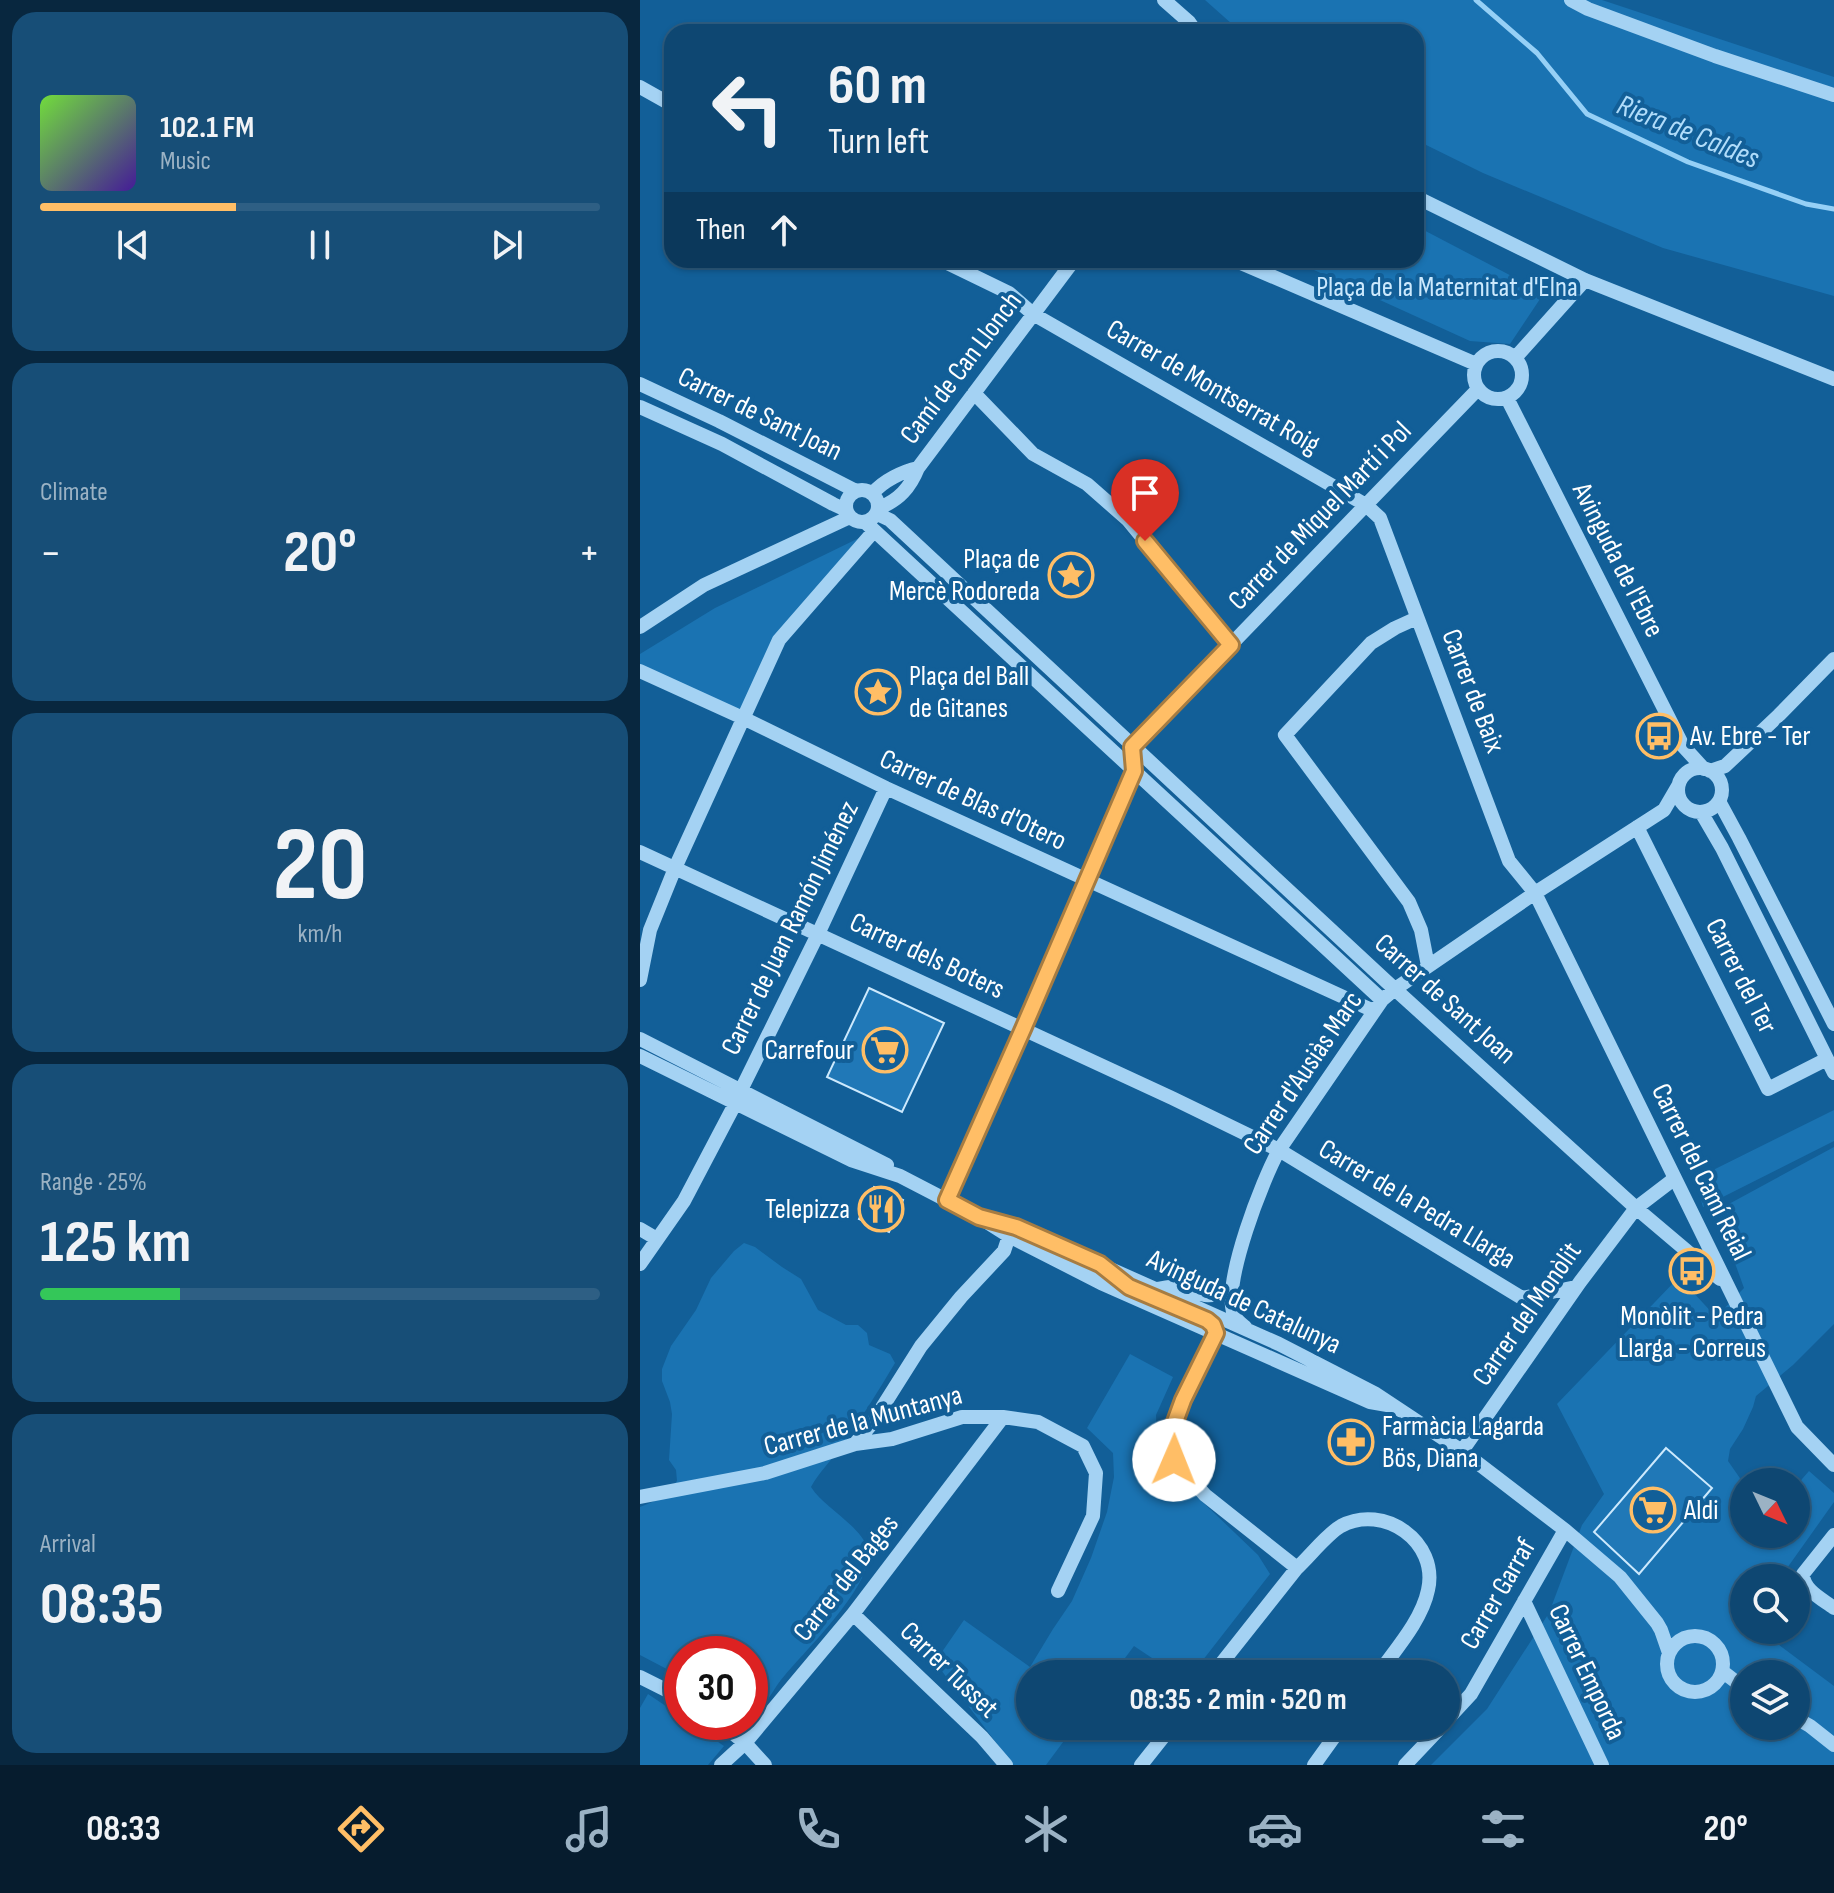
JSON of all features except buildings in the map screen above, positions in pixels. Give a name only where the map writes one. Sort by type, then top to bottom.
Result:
[{"type":"street","points":[[1164,0],[1190,24]]},
{"type":"street","points":[[1571,0],[1715,56],[1834,95]]},
{"type":"street","points":[[640,87],[664,100]]},
{"type":"street","points":[[1424,201],[1585,280],[1834,379]]},
{"type":"street","name":"Carrer de Montserrat Roig","points":[[957,268],[1009,293],[1033,314],[1366,505]]},
{"type":"street","name":"Camí de Can Llonch","points":[[640,980],[650,930],[675,868],[779,640],[874,519],[912,483],[918,468],[1068,268]]},
{"type":"street","points":[[1253,268],[1476,364]]},
{"type":"street","points":[[1515,358],[1585,280]]},
{"type":"street","points":[[1499,351],[1515,358],[1522,377],[1516,392],[1507,398],[1494,399],[1478,389],[1474,372],[1483,356],[1499,351]]},
{"type":"street","name":"Carrer de Miquel Martí i Pol","points":[[1132,747],[1478,389]]},
{"type":"street","name":"Carrer de Sant Joan","points":[[642,390],[719,421],[856,491]]},
{"type":"street","points":[[974,393],[1033,454],[1087,484],[1128,520],[1231,645]]},
{"type":"street","name":"Avinguda de l'Ebre","points":[[1507,398],[1683,746],[1711,773]]},
{"type":"street","name":"Carrer de Sant Joan","points":[[640,407],[722,444],[848,513]]},
{"type":"street","name":"Camí de Can Llonch","points":[[873,493],[893,478],[918,468]]},
{"type":"street","points":[[856,491],[873,493],[878,499],[874,519],[860,523],[848,513],[846,504],[849,496],[856,491]]},
{"type":"street","name":"Carrer de Baix","points":[[1366,505],[1380,518],[1509,861],[1535,893]]},
{"type":"street","points":[[640,627],[704,585],[848,513]]},
{"type":"street","name":"Carrer de Sant Joan","points":[[874,519],[890,520],[1395,989],[1636,1208],[1727,1284]]},
{"type":"street","name":"Carrer de Sant Joan","points":[[874,519],[1378,1006]]},
{"type":"street","points":[[1417,618],[1371,643],[1285,735],[1409,902],[1421,930],[1428,966]]},
{"type":"street","points":[[1535,893],[1664,810],[1690,770],[1711,773],[1725,766],[1834,659]]},
{"type":"street","name":"Carrer de Blas d'Otero","points":[[640,671],[1087,881],[1378,1006]]},
{"type":"street","name":"Avinguda de l'Ebre","points":[[1683,746],[1680,799],[1695,810],[1722,848],[1834,1073]]},
{"type":"street","points":[[947,1200],[1134,771],[1132,747]]},
{"type":"street","points":[[1664,810],[1708,810],[1719,801],[1721,794],[1711,773]]},
{"type":"street","name":"Carrer de Juan Ramón Jiménez","points":[[640,1264],[684,1201],[738,1097],[886,788]]},
{"type":"street","points":[[1719,801],[1834,1024]]},
{"type":"street","name":"Carrer del Ter","points":[[1637,827],[1768,1089],[1827,1059]]},
{"type":"street","name":"Carrer dels Boters","points":[[640,852],[1279,1150]]},
{"type":"street","name":"Carrer d'Ausiàs Marc","points":[[1220,1317],[1221,1303],[1266,1174],[1279,1150],[1378,1006],[1395,989],[1535,893]]},
{"type":"street","name":"Carrer del Camí Reial","points":[[1535,893],[1797,1427],[1834,1465]]},
{"type":"street","name":"Avinguda de Catalunya","points":[[640,1039],[705,1072],[738,1097],[851,1160],[900,1176],[1101,1283],[1370,1402],[1393,1406]]},
{"type":"street","name":"Avinguda de Catalunya","points":[[640,1056],[834,1137],[882,1162],[900,1176]]},
{"type":"street","name":"Carrer de la Pedra Llarga","points":[[1279,1150],[1522,1298],[1576,1287]]},
{"type":"street","name":"Carrer del Monòlit","points":[[1462,1451],[1576,1287],[1636,1208],[1674,1179]]},
{"type":"street","name":"Avinguda de Catalunya","points":[[979,1217],[1016,1227],[1248,1330],[1376,1394],[1424,1424],[1565,1530],[1620,1577],[1661,1630],[1669,1653]]},
{"type":"street","points":[[640,1229],[657,1239]]},
{"type":"street","points":[[855,1444],[873,1422],[921,1346],[1004,1251],[1009,1236]]},
{"type":"street","points":[[1100,1264],[1129,1287],[1213,1325],[1216,1333],[1183,1400],[1168,1441],[1174,1460],[1205,1495],[1297,1568]]},
{"type":"street","points":[[1157,1289],[1176,1287],[1204,1296],[1215,1296],[1229,1286],[1235,1319],[1248,1330]]},
{"type":"street","points":[[1220,1317],[1230,1330],[1297,1361],[1322,1381]]},
{"type":"street","name":"Carrer de la Muntanya","points":[[640,1497],[765,1473],[855,1444],[892,1439],[962,1417],[1003,1417],[1038,1422],[1083,1446],[1096,1473],[1093,1516],[1058,1591]]},
{"type":"street","name":"Carrer del Bages","points":[[721,1765],[745,1743],[853,1614],[1003,1417]]},
{"type":"street","points":[[1224,1660],[1297,1568],[1338,1528],[1367,1519],[1399,1526],[1415,1540],[1429,1565],[1428,1591],[1418,1616],[1388,1660]]},
{"type":"street","name":"Carrer Garraf","points":[[1460,1706],[1471,1694],[1565,1530]]},
{"type":"street","points":[[1834,1535],[1803,1574],[1803,1581],[1809,1590],[1834,1608]]},
{"type":"street","name":"Carrer Emporda","points":[[1524,1601],[1602,1765]]},
{"type":"street","name":"Carrer Tusset","points":[[853,1614],[982,1737],[1006,1765]]},
{"type":"street","points":[[1661,1630],[1685,1638]]},
{"type":"street","points":[[1697,1636],[1709,1639],[1718,1648],[1722,1659],[1718,1680],[1700,1692],[1677,1686],[1669,1677],[1669,1653],[1675,1644],[1685,1638],[1697,1636]]},
{"type":"street","points":[[1722,1671],[1730,1677]]},
{"type":"street","points":[[640,1677],[664,1689]]},
{"type":"street","points":[[1711,1687],[1730,1686]]},
{"type":"street","points":[[1810,1726],[1834,1745]]},
{"type":"street","points":[[741,1740],[765,1765]]},
{"type":"street","points":[[1141,1765],[1161,1740]]},
{"type":"street","points":[[1314,1765],[1332,1740]]},
{"type":"street","points":[[1410,1763],[1430,1740]]},
{"type":"green space","points":[[1205,0],[1602,0],[1834,77],[1834,296],[1663,248],[1483,173],[1424,144],[1424,24],[1232,24]]},
{"type":"green space","name":"Plaça de la Maternitat d'Elna","points":[[1424,230],[1544,293],[1510,344],[1470,341],[1310,268],[1424,268]]},
{"type":"green space","points":[[859,538],[776,636],[740,712],[640,665],[640,654],[715,608]]},
{"type":"green space","points":[[1834,1110],[1834,1141],[1703,1207],[1695,1179]]},
{"type":"green space","points":[[1834,1147],[1834,1324],[1756,1396],[1743,1429],[1730,1449],[1728,1461],[1733,1468],[1730,1468],[1730,1548],[1801,1548],[1790,1564],[1730,1564],[1730,1644],[1778,1644],[1799,1660],[1730,1660],[1730,1740],[1810,1740],[1810,1668],[1834,1686],[1834,1765],[1431,1765],[1456,1740],[1460,1740],[1460,1736],[1487,1709],[1549,1613],[1582,1525],[1604,1494],[1557,1404],[1679,1277],[1716,1317],[1744,1288],[1716,1211]]},
{"type":"green space","points":[[744,1243],[755,1247],[801,1279],[818,1310],[846,1325],[858,1325],[867,1333],[869,1345],[890,1354],[895,1363],[855,1427],[811,1487],[864,1541],[868,1550],[867,1564],[861,1580],[837,1616],[781,1680],[768,1700],[768,1636],[664,1636],[664,1668],[640,1655],[640,1507],[662,1498],[677,1481],[676,1470],[669,1460],[672,1414],[662,1381],[662,1369],[671,1346],[696,1310],[711,1278]]},
{"type":"green space","points":[[1130,1354],[1173,1377],[1156,1415],[1159,1450],[1188,1488],[1258,1555],[1270,1574],[1203,1660],[1155,1660],[1134,1646],[1124,1660],[1034,1660],[1072,1601],[1107,1512],[1114,1477],[1113,1453],[1087,1428]]},
{"type":"green space","points":[[1810,1472],[1834,1493],[1834,1502],[1810,1536]]},
{"type":"green space","points":[[964,1620],[1020,1660],[1016,1660],[1016,1740],[1065,1740],[1046,1765],[1013,1765],[935,1662]]},
{"type":"green space","points":[[648,1694],[664,1705],[664,1740],[715,1740],[724,1746],[708,1765],[640,1765],[640,1708]]},
{"type":"waterway","name":"Riera de Caldes","points":[[1476,0],[1537,53],[1587,114],[1688,162],[1806,204],[1834,209]]},
{"type":"place","name":"Plaça de Mercè Rodoreda","points":[[1071,575]]},
{"type":"place","name":"Plaça del Ball de Gitanes","points":[[878,692]]},
{"type":"place","name":"Av. Ebre - Ter","points":[[1659,736]]},
{"type":"place","name":"Carrefour","points":[[885,1050]]},
{"type":"place","name":"Telepizza","points":[[881,1209]]},
{"type":"place","name":"Monòlit - Pedra Llarga - Correus","points":[[1692,1271]]},
{"type":"place","name":"Farmàcia Lagarda Bös, Diana","points":[[1351,1442]]},
{"type":"place","name":"Aldi","points":[[1653,1510]]},
{"type":"route","points":[[1145,541],[1231,645],[1132,747],[1134,771],[947,1200],[979,1217],[1016,1227],[1100,1264],[1129,1287],[1213,1325],[1216,1333],[1183,1400],[1168,1441],[1174,1460]]}]
